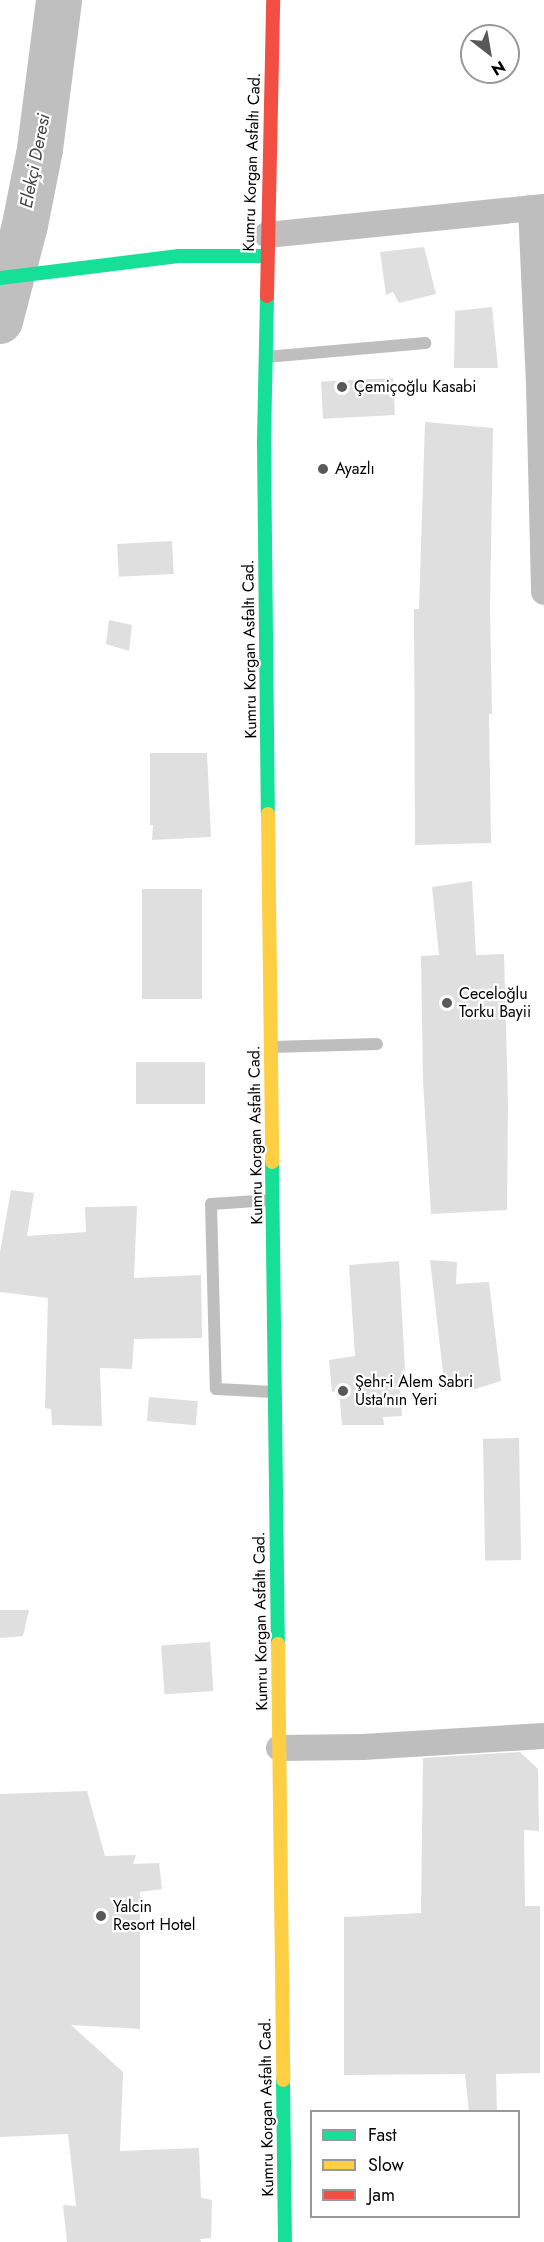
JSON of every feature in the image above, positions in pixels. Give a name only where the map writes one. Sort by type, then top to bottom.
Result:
[{"type":"main road","name":"Kumru Korgan Asfaltı Cad.","points":[[273,0],[266,245],[264,445],[285,2242]]},
{"type":"main road","points":[[272,27],[287,9]]},
{"type":"main road","points":[[0,278],[266,245]]},
{"type":"street","points":[[266,245],[537,207],[544,592]]},
{"type":"street","points":[[279,1748],[363,1747],[544,1736]]},
{"type":"lane","points":[[265,357],[425,343]]},
{"type":"lane","points":[[271,1047],[377,1044]]},
{"type":"lane","points":[[273,1199],[211,1204],[216,1389],[275,1392]]},
{"type":"building","points":[[424,247],[436,294],[399,303],[393,292],[386,295],[380,252]]},
{"type":"building","points":[[492,307],[498,368],[454,368],[455,311]]},
{"type":"building","points":[[393,378],[395,415],[323,419],[321,382]]},
{"type":"building","points":[[425,422],[493,428],[490,608],[492,714],[489,714],[491,843],[415,845],[414,609],[419,609]]},
{"type":"building","points":[[172,541],[174,574],[119,577],[117,544]]},
{"type":"building","points":[[109,620],[132,625],[129,651],[106,644]]},
{"type":"building","points":[[150,753],[207,753],[211,837],[152,840]]},
{"type":"building","points":[[472,881],[476,955],[504,954],[508,1104],[507,1210],[431,1214],[423,1080],[421,956],[439,955],[432,887]]},
{"type":"building","points":[[142,889],[202,889],[202,999],[142,999]]},
{"type":"building","points":[[136,1062],[205,1062],[205,1104],[136,1104]]},
{"type":"building","points":[[11,1190],[34,1193],[27,1236],[86,1232],[85,1207],[137,1206],[134,1278],[201,1275],[202,1338],[134,1339],[132,1369],[100,1368],[102,1426],[52,1425],[51,1409],[45,1408],[48,1298],[0,1292],[0,1252]]},
{"type":"building","points":[[430,1260],[457,1262],[456,1284],[489,1282],[501,1381],[472,1390],[471,1387],[445,1390]]},
{"type":"building","points":[[399,1261],[406,1386],[400,1386],[402,1416],[383,1417],[384,1425],[342,1425],[339,1390],[332,1392],[329,1360],[355,1356],[349,1265]]},
{"type":"building","points":[[149,1397],[198,1401],[196,1425],[147,1421]]},
{"type":"building","points":[[519,1438],[521,1560],[485,1561],[483,1439]]},
{"type":"building","points":[[0,1610],[29,1610],[23,1636],[0,1638]]},
{"type":"building","points":[[210,1642],[213,1691],[165,1694],[161,1645]]},
{"type":"building","points":[[520,1752],[538,1769],[539,1831],[524,1830],[525,1906],[540,1906],[540,2073],[496,2074],[497,2110],[469,2110],[465,2074],[344,2075],[344,1917],[421,1913],[423,1758]]},
{"type":"building","points":[[87,1791],[105,1856],[136,1855],[133,1864],[159,1863],[162,1889],[140,1892],[140,2029],[71,2025],[123,2072],[120,2151],[199,2148],[201,2198],[212,2200],[211,2238],[200,2239],[201,2242],[67,2242],[63,2205],[76,2206],[68,2134],[0,2137],[0,1794]]},
{"type":"waterway","name":"Elekçi Deresi","points":[[0,321],[25,225],[40,149],[59,0]]},
{"type":"traffic: fast","points":[[0,278],[179,256],[266,256]]},
{"type":"traffic: fast","points":[[267,296],[264,445],[268,814]]},
{"type":"traffic: fast","points":[[272,1162],[278,1644]]},
{"type":"traffic: fast","points":[[283,2080],[285,2242]]},
{"type":"traffic: slow","points":[[268,814],[272,1162]]},
{"type":"traffic: slow","points":[[278,1644],[283,2080]]},
{"type":"traffic: jam","points":[[267,296],[273,0]]},
{"type":"place","name":"Çemiçoğlu Kasabi","points":[[342,387]]},
{"type":"place","name":"Ayazlı","points":[[323,469]]},
{"type":"place","name":"Ceceloğlu Torku Bayii","points":[[447,1003]]},
{"type":"place","name":"Şehr-i Alem Sabri Usta'nın Yeri","points":[[343,1391]]},
{"type":"place","name":"Yalcin Resort Hotel","points":[[101,1916]]}]
